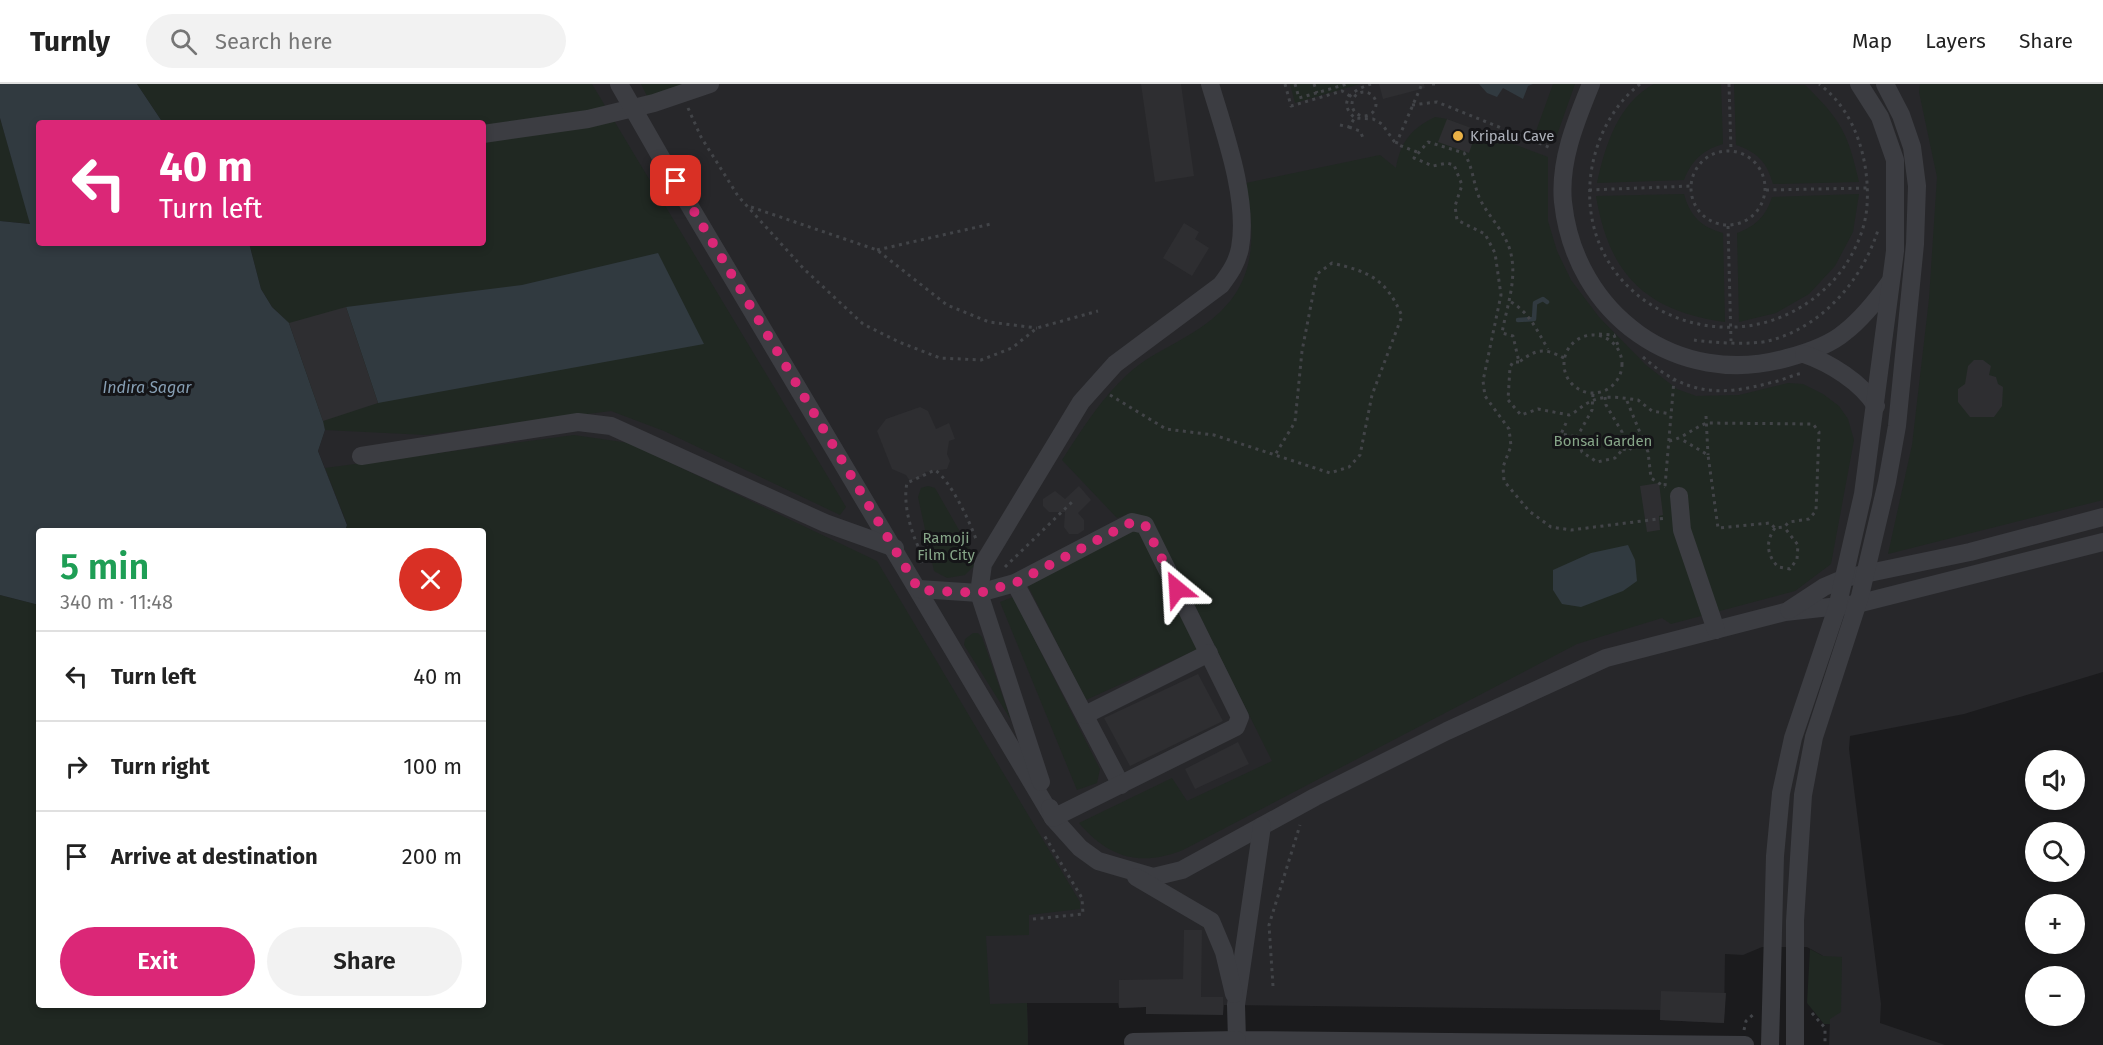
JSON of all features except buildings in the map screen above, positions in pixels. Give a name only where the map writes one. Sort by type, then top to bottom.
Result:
[{"type":"street","points":[[618,84],[1053,818],[1080,848],[1098,861],[1126,871],[1153,877],[1182,870],[1447,730],[1553,680],[1606,658],[1785,612],[1857,604],[2103,542]]},
{"type":"street","points":[[486,134],[588,119],[654,103],[710,84]]},
{"type":"street","points":[[1053,818],[979,593],[983,564],[1081,402],[1115,364],[1221,285],[1234,268],[1240,249],[1242,220],[1236,183],[1210,84]]},
{"type":"street","points":[[1591,84],[1576,121],[1565,160],[1563,201],[1570,241],[1587,278],[1611,310],[1642,337],[1678,356],[1718,366],[1759,366],[1804,354],[1844,334],[1869,309],[1890,282]]},
{"type":"street","points":[[1770,1045],[1775,856],[1781,793],[1793,738],[1837,608],[1863,494],[1895,251],[1897,211],[1895,160],[1880,117],[1859,84]]},
{"type":"street","points":[[1795,1045],[1794,947],[1803,795],[1815,736],[1866,574],[1897,426],[1916,221],[1917,186],[1912,147],[1901,115],[1885,84]]},
{"type":"street","points":[[1804,354],[1821,360],[1860,387],[1868,393],[1876,406]]},
{"type":"street","points":[[361,456],[578,422],[610,426],[825,523],[895,548]]},
{"type":"street","points":[[1679,496],[1682,530],[1716,630]]},
{"type":"street","points":[[1785,612],[1824,587],[1845,578],[1970,552],[2103,517]]},
{"type":"street","points":[[919,590],[979,593],[1015,583],[1132,522],[1145,525],[1240,717],[1236,727],[1053,818]]},
{"type":"street","points":[[1015,583],[1120,785]]},
{"type":"street","points":[[1085,715],[1209,653]]},
{"type":"street","points":[[1237,1040],[1236,1005],[1262,826]]},
{"type":"street","points":[[1126,871],[1211,921],[1224,952],[1236,1005]]},
{"type":"street","points":[[1133,1042],[1237,1040],[1745,1045]]},
{"type":"path","points":[[1284,84],[1291,106],[1342,91],[1353,98]]},
{"type":"path","points":[[1295,84],[1299,98],[1347,84]]},
{"type":"path","points":[[1314,84],[1317,93]]},
{"type":"path","points":[[1371,84],[1358,87],[1349,95],[1346,105],[1356,116],[1373,119],[1382,124],[1396,144],[1417,152]]},
{"type":"path","points":[[1396,144],[1422,84]]},
{"type":"path","points":[[1432,84],[1437,84]]},
{"type":"path","points":[[1640,84],[1630,92],[1608,120],[1594,154],[1589,190],[1594,226],[1608,260],[1631,289],[1669,315],[1695,325],[1731,329],[1755,326],[1793,312],[1820,294],[1837,277],[1860,235],[1866,212],[1868,188],[1863,152],[1849,118],[1819,84]]},
{"type":"path","points":[[1729,84],[1731,151]]},
{"type":"path","points":[[1353,98],[1363,92],[1371,94],[1376,101],[1373,113],[1356,116]]},
{"type":"path","points":[[681,93],[701,137],[747,206],[804,269],[863,324],[899,342],[940,358],[981,360],[1012,348],[1037,328]]},
{"type":"path","points":[[1353,98],[1352,109],[1356,116]]},
{"type":"path","points":[[1412,105],[1437,102],[1553,148]]},
{"type":"path","points":[[1349,127],[1356,116]]},
{"type":"path","points":[[1340,125],[1360,131],[1364,141]]},
{"type":"path","points":[[1519,362],[1513,336],[1503,333],[1511,302],[1510,250],[1479,197],[1469,161],[1464,153],[1428,142],[1414,158],[1433,166],[1447,163],[1459,172],[1462,185],[1455,206],[1457,220],[1485,234],[1495,253],[1501,296],[1483,381],[1485,396],[1509,429],[1511,446],[1503,467],[1504,481],[1529,511],[1551,527],[1571,530],[1668,517]]},
{"type":"path","points":[[1731,151],[1742,154],[1760,168],[1766,190],[1758,211],[1750,219],[1728,226],[1706,218],[1692,198],[1691,186],[1700,165],[1719,152],[1731,151]]},
{"type":"path","points":[[1589,190],[1691,186]]},
{"type":"path","points":[[1766,190],[1868,188]]},
{"type":"path","points":[[747,206],[877,250],[947,305],[988,322],[1037,328],[1098,311]]},
{"type":"path","points":[[877,250],[991,224]]},
{"type":"path","points":[[1687,338],[1702,341],[1766,341],[1791,333],[1831,306],[1850,285],[1868,258],[1880,224]]},
{"type":"path","points":[[1728,226],[1731,366]]},
{"type":"path","points":[[1096,386],[1166,429],[1214,435],[1275,455],[1330,473],[1349,467],[1360,455],[1372,395],[1402,316],[1392,293],[1363,270],[1332,262],[1317,274],[1302,351],[1295,422],[1275,455]]},
{"type":"path","points":[[1511,302],[1532,321],[1548,350],[1564,358]]},
{"type":"path","points":[[1614,334],[1619,350],[1622,360],[1618,379],[1612,387],[1593,394],[1584,393],[1570,383],[1566,375],[1564,358],[1575,341],[1594,335],[1614,334]]},
{"type":"path","points":[[1594,335],[1604,337],[1619,350]]},
{"type":"path","points":[[1548,350],[1536,352],[1513,363],[1510,367],[1508,400],[1521,415],[1538,409],[1569,415],[1592,400],[1605,397],[1627,401],[1638,399],[1652,411],[1671,414]]},
{"type":"path","points":[[1627,401],[1648,452],[1651,478],[1665,487],[1674,381],[1682,385],[1721,391],[1772,382],[1803,373],[1809,374]]},
{"type":"path","points":[[1576,437],[1592,410],[1593,394]]},
{"type":"path","points":[[1576,437],[1582,452],[1597,462],[1610,460],[1623,449],[1624,442],[1617,421],[1606,405],[1605,397]]},
{"type":"path","points":[[1706,416],[1708,455],[1718,528],[1770,523],[1775,528]]},
{"type":"path","points":[[1566,423],[1561,434],[1576,437]]},
{"type":"path","points":[[1669,441],[1681,439],[1695,427],[1707,423],[1808,423],[1817,427],[1819,432],[1816,511],[1809,519],[1789,522],[1775,528],[1771,535],[1769,552],[1778,567],[1786,570],[1794,566],[1798,549],[1797,540],[1784,526]]},
{"type":"path","points":[[1681,439],[1708,455]]},
{"type":"path","points":[[1623,449],[1629,451],[1632,446],[1630,442],[1624,442]]},
{"type":"path","points":[[916,561],[926,560],[907,507],[905,490],[907,483],[935,470],[942,475],[953,492],[977,541],[974,546]]},
{"type":"path","points":[[1004,557],[999,567],[1004,568],[1072,502]]},
{"type":"path","points":[[1273,986],[1269,925],[1297,829],[1306,819]]},
{"type":"path","points":[[1745,1045],[1746,1021],[1762,1006]]},
{"type":"path","points":[[1811,1012],[1825,1028],[1825,1045]]},
{"type":"shaded area","name":"Ramoji Film City","points":[[194,84],[2103,84],[2103,672],[1964,714],[1850,736],[1849,749],[1881,1004],[1880,1023],[1945,1045],[1829,1045],[1830,1019],[1823,956],[1807,947],[1762,947],[1743,955],[1725,954],[1724,1023],[1660,1020],[1660,1010],[1224,1005],[1223,1015],[1146,1007],[1119,1008],[1118,1003],[1027,1003],[1028,1045],[486,534],[486,528],[347,524],[318,451],[325,430],[250,246],[486,246],[486,120],[461,120]]},
{"type":"green space","points":[[137,84],[592,84],[846,507],[840,515],[664,431],[611,411],[426,435],[325,430],[289,323],[272,307],[261,289],[250,246],[486,246],[486,120],[161,120]]},
{"type":"green space","points":[[641,84],[688,84],[649,100]]},
{"type":"green space","points":[[1290,84],[1360,84],[1295,103]]},
{"type":"green space","points":[[1553,84],[1575,84],[1556,138],[1536,131]]},
{"type":"green space","points":[[1654,84],[1721,84],[1723,144],[1699,157],[1684,180],[1597,183],[1609,140],[1622,114],[1631,102]]},
{"type":"green space","points":[[1734,84],[1805,85],[1827,108],[1841,128],[1851,151],[1859,182],[1773,184],[1768,170],[1760,159],[1750,151],[1736,145]]},
{"type":"green space","points":[[1920,84],[2103,84],[2103,500],[1888,554],[1912,445],[1929,299],[1937,177],[1919,92]]},
{"type":"green space","name":"Bonsai Garden","points":[[1435,117],[1447,119],[1548,157],[1548,221],[1557,251],[1571,280],[1599,317],[1646,365],[1677,389],[1696,396],[1739,395],[1788,383],[1803,384],[1823,394],[1839,406],[1848,419],[1854,440],[1831,564],[1795,591],[1671,624],[1662,618],[1577,644],[1183,850],[1153,858],[1126,856],[1114,851],[1090,835],[1079,823],[1172,778],[1187,801],[1272,761],[1154,524],[1128,514],[1117,518],[1062,460],[1097,408],[1128,374],[1140,364],[1207,323],[1236,293],[1249,260],[1251,242],[1246,183],[1380,155],[1396,168],[1401,150],[1408,137],[1419,126]]},
{"type":"green space","points":[[0,118],[31,224],[0,221]]},
{"type":"green space","points":[[1684,194],[1690,209],[1698,220],[1723,233],[1725,322],[1697,317],[1673,309],[1653,298],[1636,284],[1622,268],[1611,247],[1602,224],[1596,196]]},
{"type":"green space","points":[[1859,194],[1853,232],[1835,266],[1809,294],[1776,313],[1739,322],[1737,233],[1759,220],[1767,210],[1772,197]]},
{"type":"green space","points":[[574,435],[629,443],[877,561],[1080,902],[1080,909],[1029,915],[1029,935],[986,936],[990,1004],[1027,1003],[1028,1045],[0,1045],[0,595],[36,604],[36,1008],[486,1008],[486,528],[346,528],[347,524],[325,468]]},
{"type":"green space","points":[[928,486],[935,488],[975,558],[976,564],[965,575],[947,578],[934,571],[918,497],[921,488]]},
{"type":"green space","points":[[1137,527],[1198,649],[1086,700],[1027,584]]},
{"type":"green space","points":[[1013,597],[1100,769],[1097,783],[1077,790],[1000,602]]},
{"type":"green space","points":[[973,633],[978,633],[982,637],[1011,720],[964,645],[965,639]]},
{"type":"green space","points":[[1810,949],[1823,956],[1842,957],[1841,1012],[1830,1019],[1830,1024],[1824,1024],[1807,1003]]},
{"type":"water","name":"Indira Sagar","points":[[0,84],[137,84],[161,120],[36,120],[36,246],[250,246],[261,289],[272,307],[289,323],[323,421],[325,430],[318,451],[347,525],[346,528],[36,528],[36,604],[0,595],[0,221],[30,224],[0,118]]},
{"type":"water","points":[[1479,84],[1533,84],[1528,86],[1523,99],[1503,88],[1497,97],[1487,93]]},
{"type":"water","points":[[658,253],[704,344],[378,403],[346,307],[522,285]]},
{"type":"water","points":[[1628,545],[1635,560],[1637,581],[1623,591],[1581,607],[1562,604],[1553,590],[1553,570],[1591,553]]},
{"type":"waterway","points":[[1518,320],[1534,319],[1535,303],[1543,299],[1547,302]]},
{"type":"place","name":"Kripalu Cave","points":[[1458,136]]},
{"type":"route","points":[[676,181],[919,590],[979,593],[1015,583],[1132,522],[1145,525],[1177,589]]}]
